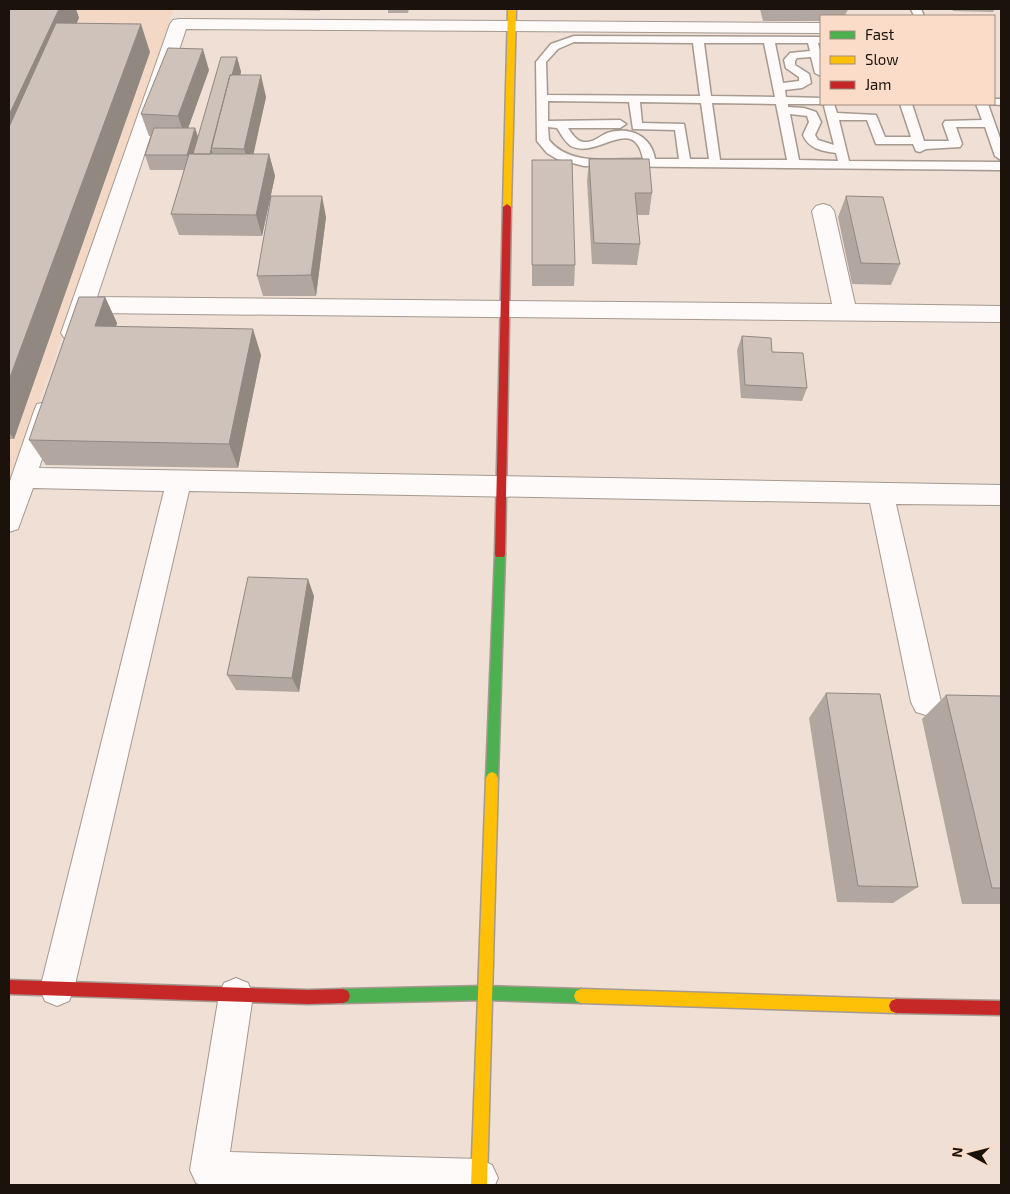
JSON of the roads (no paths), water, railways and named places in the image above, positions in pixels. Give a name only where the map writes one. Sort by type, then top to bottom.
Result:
[{"type":"street","points":[[236,995],[209,1170],[479,1182],[484,993],[503,487],[504,308],[512,17]]},
{"type":"street","points":[[67,351],[179,24],[512,17],[818,36]]},
{"type":"street","points":[[823,211],[845,312]]},
{"type":"street","points":[[83,305],[1001,314]]},
{"type":"street","points":[[9,521],[51,396]]},
{"type":"street","points":[[23,478],[1001,495]]},
{"type":"street","points":[[57,989],[179,481]]},
{"type":"street","points":[[881,493],[926,702]]},
{"type":"street","points":[[9,987],[308,997],[484,993],[1001,1008]]},
{"type":"lane","points":[[820,69],[816,54],[818,36],[769,40],[574,39],[556,44],[546,53],[541,62],[543,141],[550,152],[568,161],[1001,166]]},
{"type":"lane","points":[[698,40],[715,163]]},
{"type":"lane","points":[[769,40],[794,164]]},
{"type":"lane","points":[[778,87],[798,86],[805,83],[805,76],[790,66],[789,60],[794,55],[816,54]]},
{"type":"lane","points":[[542,98],[706,100],[782,105],[820,100]]},
{"type":"lane","points":[[634,99],[637,126],[680,127],[685,163]]},
{"type":"lane","points":[[782,105],[812,114],[815,122],[809,134],[810,140],[816,145],[841,150]]},
{"type":"lane","points":[[830,105],[845,164]]},
{"type":"lane","points":[[906,105],[925,165]]},
{"type":"lane","points":[[982,105],[1001,156]]},
{"type":"lane","points":[[833,116],[872,117],[880,141],[918,143],[956,144],[949,124],[990,124]]},
{"type":"lane","points":[[542,124],[620,124]]},
{"type":"lane","points":[[560,124],[575,143],[587,146],[598,144],[614,135],[640,139],[649,148],[650,163]]}]
